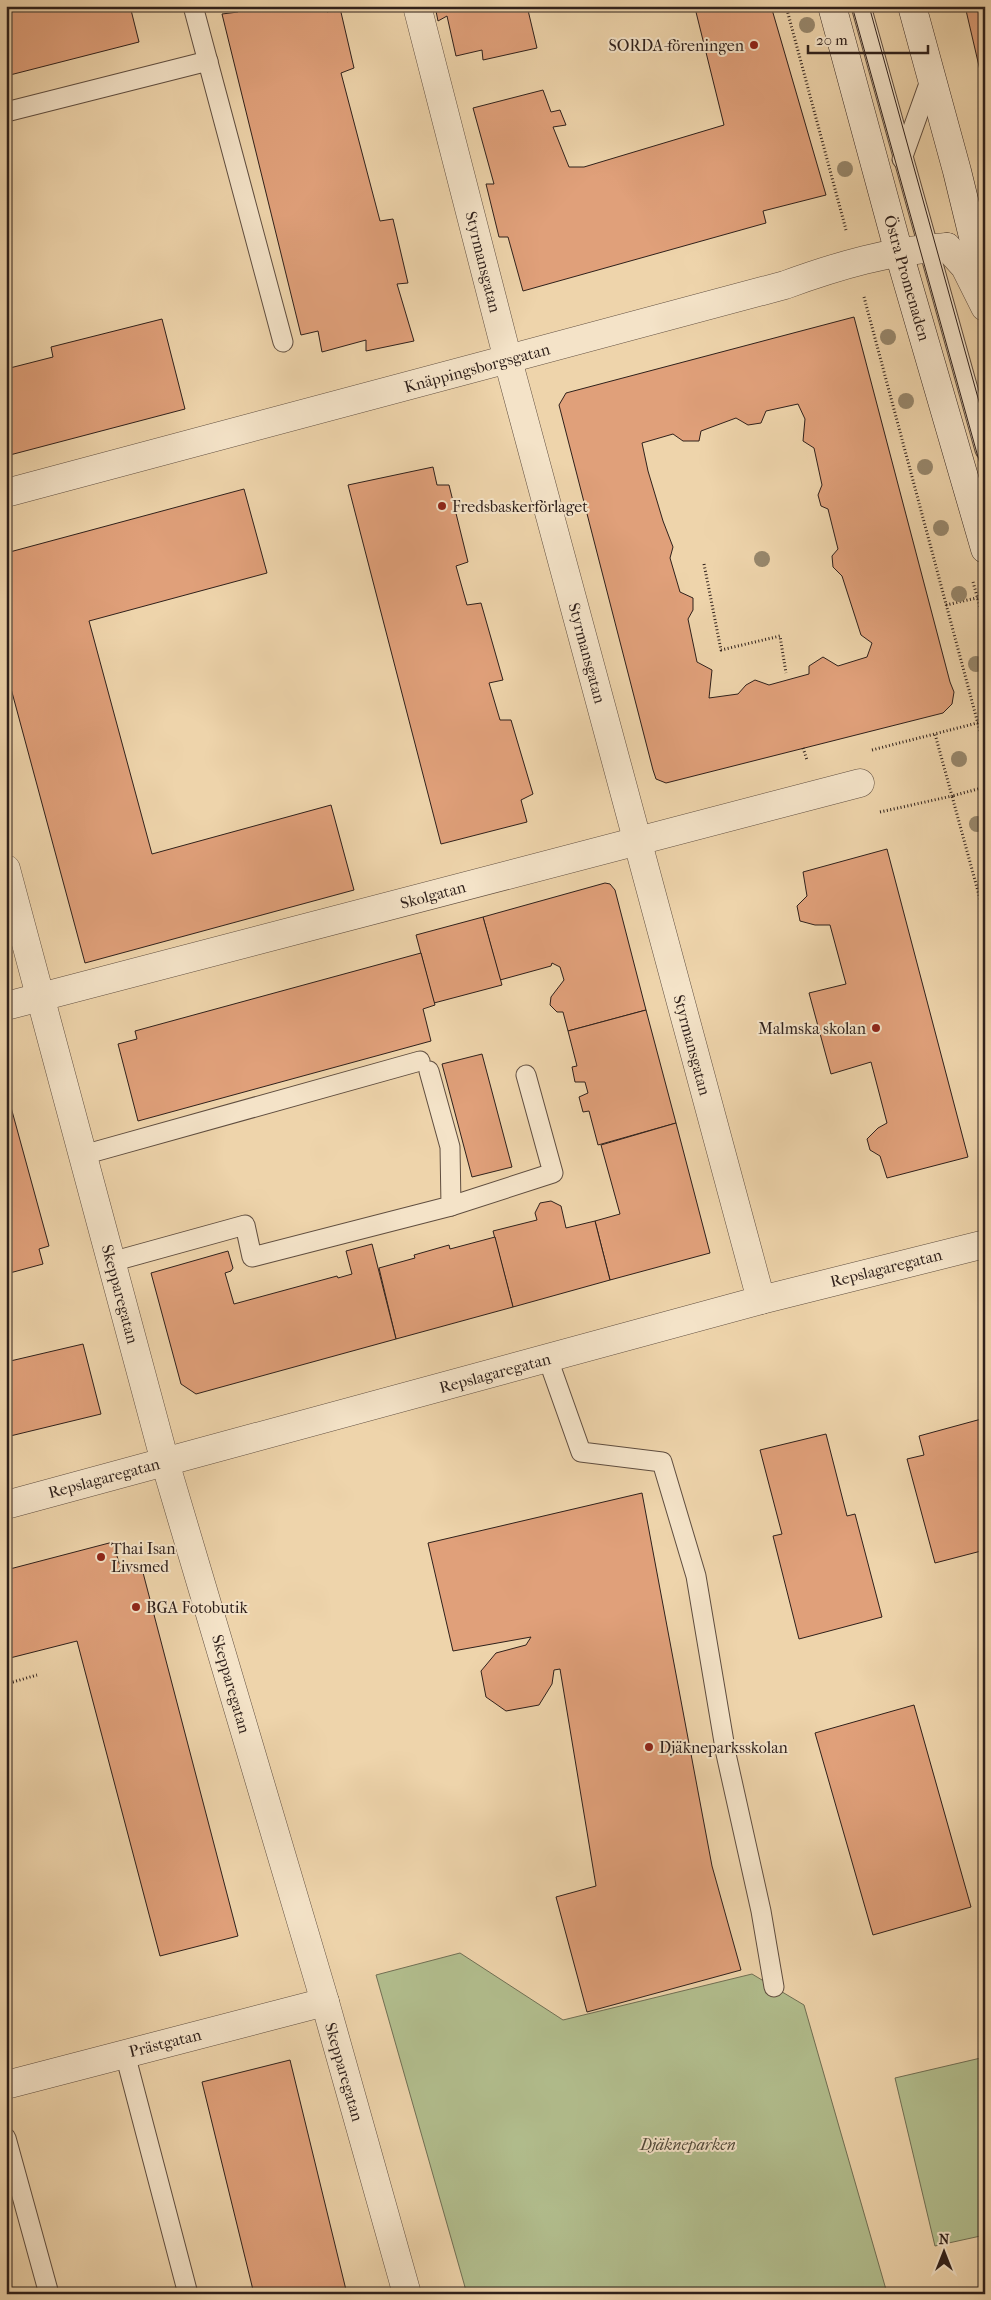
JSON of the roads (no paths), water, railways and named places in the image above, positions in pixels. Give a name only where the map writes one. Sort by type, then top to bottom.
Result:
[{"type":"street","name":"Styrmansgatan","points":[[418,6],[508,360],[761,1300]]},
{"type":"street","name":"Östra Promenaden","points":[[832,6],[899,253],[985,549]]},
{"type":"street","points":[[912,6],[965,202],[985,286]]},
{"type":"street","points":[[965,202],[958,228],[938,247],[964,267],[985,307]]},
{"type":"street","name":"Knäppingsborgsgatan","points":[[6,492],[786,285],[828,269],[899,253],[938,247]]},
{"type":"street","name":"Skolgatan","points":[[6,1006],[860,783]]},
{"type":"street","name":"Skepparegatan","points":[[6,869],[165,1462],[324,2002],[407,2294]]},
{"type":"street","name":"Repslagaregatan","points":[[6,1505],[761,1300],[985,1244]]},
{"type":"street","name":"Prästgatan","points":[[6,2085],[324,2002]]},
{"type":"lane","points":[[194,6],[283,342]]},
{"type":"lane","name":"Östra Promenaden","points":[[861,6],[902,158],[938,247],[985,450]]},
{"type":"lane","points":[[6,112],[208,61]]},
{"type":"lane","points":[[902,158],[931,78]]},
{"type":"lane","points":[[83,1155],[424,1066],[450,1147],[451,1206]]},
{"type":"lane","points":[[111,1262],[245,1226],[252,1257],[451,1206],[553,1173],[526,1075]]},
{"type":"lane","points":[[548,1359],[581,1452],[662,1462],[696,1576],[726,1754],[761,1911],[774,1988]]},
{"type":"lane","points":[[124,2054],[188,2294]]},
{"type":"lane","points":[[6,2138],[49,2294]]},
{"type":"tram line","points":[[852,6],[985,482]]},
{"type":"tram line","points":[[869,6],[985,423]]},
{"type":"place","name":"SORDA-föreningen","points":[[754,45]]},
{"type":"place","name":"Fredsbaskerförlaget","points":[[442,506]]},
{"type":"place","name":"Malmska skolan","points":[[876,1028]]},
{"type":"place","name":"Thai Isan Livsmed","points":[[101,1557]]},
{"type":"place","name":"BGA Fotobutik","points":[[136,1607]]},
{"type":"place","name":"Djäkneparksskolan","points":[[649,1747]]},
{"type":"park label","name":"Djäkneparken","points":[[688,2144]]}]
